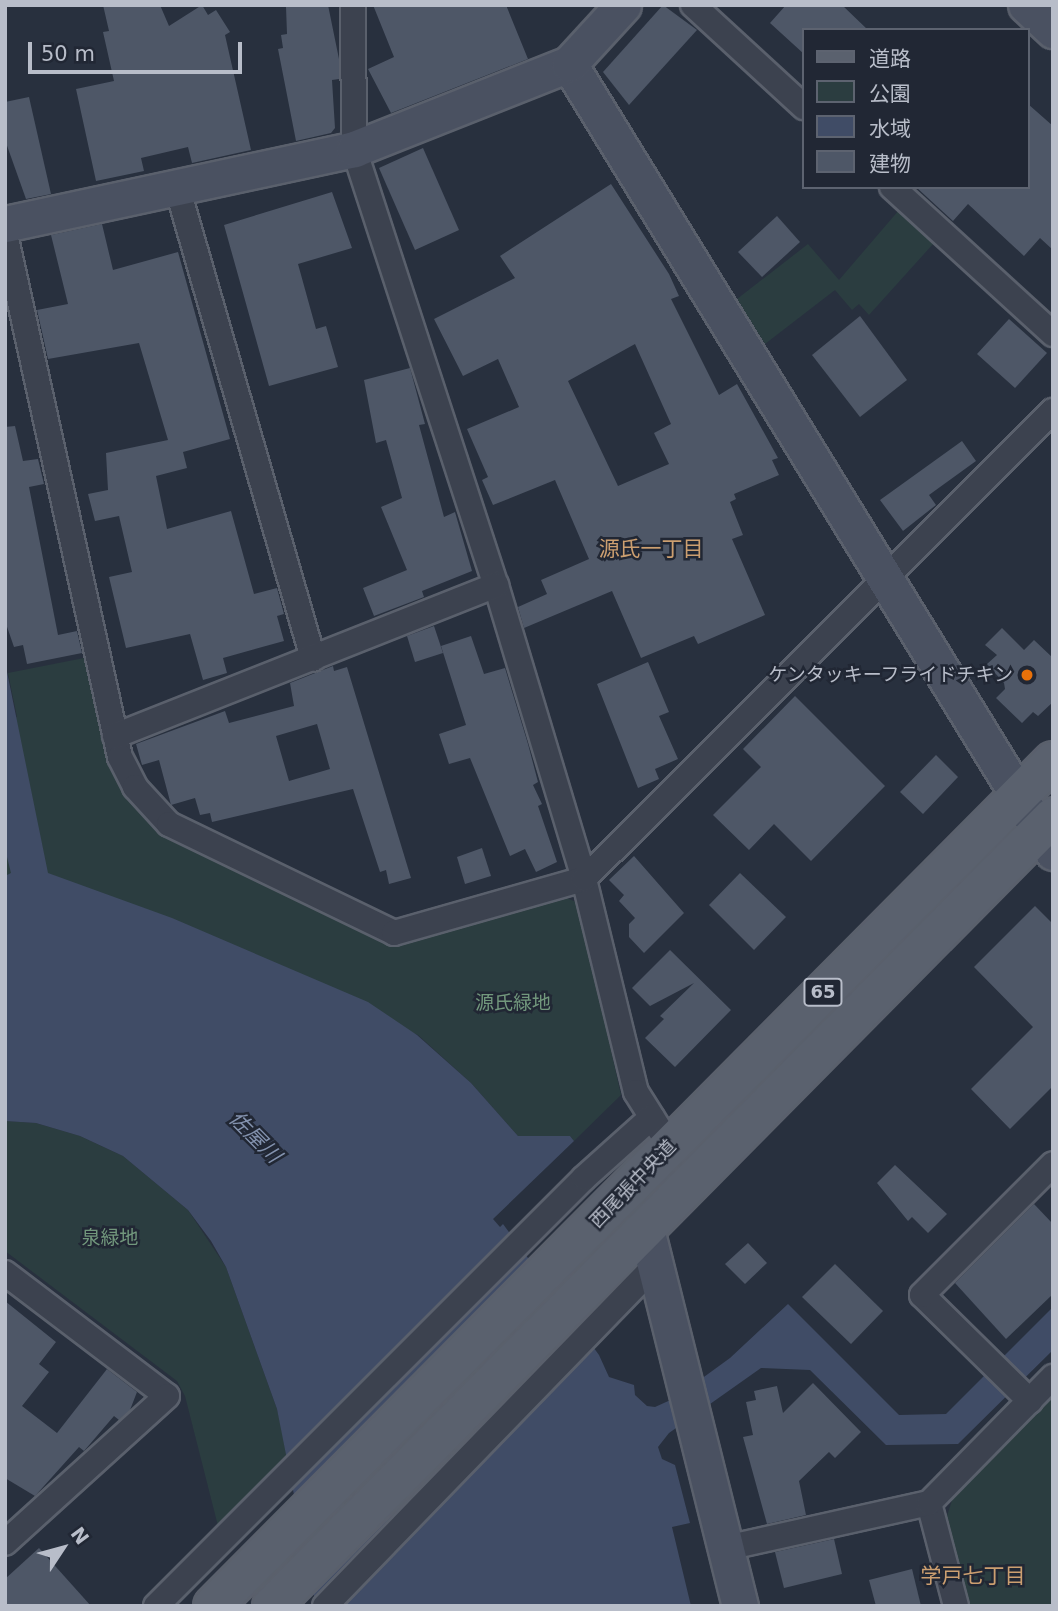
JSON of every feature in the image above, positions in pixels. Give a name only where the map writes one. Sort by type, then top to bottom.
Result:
[{"type":"main road","name":"西尾張中央道","points":[[213,1606],[594,1223],[661,1131],[1053,761]]},
{"type":"main road","name":"65","points":[[272,1606],[624,1273],[1048,833]]},
{"type":"street","points":[[156,1606],[584,1178],[661,1131],[636,1092],[584,879],[496,585],[354,149],[353,5]]},
{"type":"street","points":[[5,224],[354,149],[569,64],[623,5]]},
{"type":"street","points":[[693,5],[802,105]]},
{"type":"street","points":[[1026,5],[1053,30]]},
{"type":"street","points":[[569,64],[1018,796],[1048,833]]},
{"type":"street","points":[[177,187],[313,659]]},
{"type":"street","points":[[894,189],[1053,334]]},
{"type":"street","points":[[5,234],[115,736],[135,787],[169,824],[394,933],[584,879],[1053,411]]},
{"type":"street","points":[[115,736],[496,585]]},
{"type":"street","points":[[1025,1396],[922,1295],[1053,1164]]},
{"type":"street","points":[[652,1245],[740,1606]]},
{"type":"street","points":[[5,1273],[167,1396],[10,1530]]},
{"type":"street","points":[[325,1606],[624,1273]]},
{"type":"street","points":[[726,1548],[929,1503],[1025,1396],[1053,1377]]},
{"type":"street","points":[[929,1503],[956,1606]]},
{"type":"green space","points":[[899,210],[934,243],[869,315],[859,304],[852,310],[835,290],[765,344],[737,299],[808,244],[839,280]]},
{"type":"green space","name":"源氏緑地","points":[[84,658],[106,758],[125,794],[164,837],[395,946],[565,897],[578,903],[621,1095],[574,1141],[570,1136],[518,1136],[471,1083],[418,1035],[11,874],[5,876],[5,720],[17,717],[8,673]]},
{"type":"green space","name":"泉緑地","points":[[5,1121],[36,1123],[80,1136],[123,1156],[188,1210],[226,1267],[277,1409],[288,1455],[218,1526],[185,1396],[177,1381],[5,1251]]},
{"type":"green space","points":[[1053,1397],[1053,1606],[969,1606],[947,1516],[953,1497]]},
{"type":"water","name":"佐屋川","points":[[5,662],[48,873],[172,918],[368,1002],[417,1035],[471,1083],[518,1136],[570,1136],[574,1141],[493,1219],[500,1227],[503,1224],[599,1355],[609,1377],[634,1385],[635,1395],[647,1406],[655,1407],[675,1398],[730,1358],[788,1304],[899,1415],[946,1414],[1053,1307],[1053,1350],[958,1444],[886,1445],[810,1370],[761,1368],[669,1433],[658,1447],[662,1459],[675,1465],[690,1523],[672,1527],[691,1606],[316,1606],[277,1409],[226,1267],[211,1241],[188,1210],[123,1156],[80,1136],[36,1123],[5,1121],[5,876],[11,873],[5,849]]},
{"type":"building","points":[[103,5],[160,5],[169,26],[202,5],[208,15],[216,10],[230,32],[225,35],[251,150],[192,163],[188,147],[141,158],[144,171],[96,181],[76,89],[114,81],[103,32],[109,31]]},
{"type":"building","points":[[328,5],[339,59],[339,79],[332,80],[335,128],[331,133],[296,141],[278,49],[283,48],[281,35],[287,34],[286,7]]},
{"type":"building","points":[[373,5],[506,5],[528,59],[391,113],[368,69],[394,57]]},
{"type":"building","points":[[663,5],[697,30],[629,105],[603,72]]},
{"type":"building","points":[[786,5],[842,5],[866,28],[802,28],[802,52],[770,23]]},
{"type":"building","points":[[29,97],[51,194],[26,199],[5,140],[5,102]]},
{"type":"building","points":[[1030,106],[1053,126],[1053,250],[1040,238],[1024,256],[968,204],[953,221],[918,189],[1030,189]]},
{"type":"building","points":[[423,148],[459,230],[415,250],[379,168]]},
{"type":"building","points":[[611,184],[669,274],[679,296],[671,299],[719,395],[737,384],[778,458],[772,460],[779,475],[734,494],[736,499],[730,502],[743,535],[732,539],[765,615],[698,644],[694,636],[641,658],[612,591],[524,628],[518,607],[547,594],[541,580],[589,559],[555,480],[493,505],[482,480],[488,477],[467,429],[519,407],[498,359],[463,376],[434,319],[515,278],[500,256]],"holes":[[[635,344],[671,424],[654,433],[669,464],[618,486],[568,381]]]},
{"type":"building","points":[[332,192],[352,248],[298,264],[316,329],[326,326],[338,367],[269,386],[224,225]]},
{"type":"building","points":[[777,216],[800,242],[762,277],[738,252]]},
{"type":"building","points":[[102,224],[113,270],[178,252],[230,439],[183,452],[187,468],[156,476],[167,529],[231,511],[254,594],[277,588],[284,614],[277,616],[284,641],[223,658],[227,673],[203,680],[190,634],[126,648],[109,577],[132,572],[119,516],[95,521],[88,494],[108,490],[106,453],[168,440],[139,343],[48,359],[37,310],[68,304],[51,235]]},
{"type":"building","points":[[860,316],[907,380],[860,417],[812,355]]},
{"type":"building","points":[[1009,319],[1047,353],[1015,388],[977,354]]},
{"type":"building","points":[[410,368],[425,424],[419,425],[444,517],[455,512],[472,571],[422,591],[424,597],[374,616],[363,588],[407,570],[381,507],[402,498],[386,440],[376,443],[364,380]]},
{"type":"building","points":[[15,426],[23,461],[38,459],[44,484],[29,487],[58,635],[77,631],[82,653],[27,664],[23,645],[14,647],[5,621],[5,427]]},
{"type":"building","points":[[962,441],[976,461],[929,495],[936,505],[903,531],[880,500]]},
{"type":"building","points":[[434,626],[443,653],[415,662],[407,636]]},
{"type":"building","points":[[1002,628],[1024,650],[1034,640],[1053,658],[1053,702],[1038,716],[1033,712],[1022,723],[996,698],[1005,689],[1004,683],[987,664],[997,655],[985,645]]},
{"type":"building","points":[[471,636],[484,674],[505,668],[528,744],[538,782],[533,785],[542,804],[538,806],[557,862],[536,872],[525,849],[510,856],[470,758],[449,764],[439,734],[466,725],[441,646]]},
{"type":"building","points":[[648,662],[669,712],[659,716],[678,759],[655,769],[659,779],[638,788],[597,684]]},
{"type":"building","points":[[333,666],[334,671],[347,667],[411,878],[389,884],[386,870],[380,872],[353,789],[212,822],[210,813],[200,815],[195,798],[171,805],[159,760],[142,765],[136,744],[225,711],[229,723],[294,706],[290,683]],"holes":[[[317,724],[330,769],[289,781],[276,736]]]},
{"type":"building","points":[[795,696],[885,786],[811,861],[774,824],[749,850],[713,815],[761,767],[743,749]]},
{"type":"building","points":[[936,755],[958,777],[923,814],[900,792]]},
{"type":"building","points":[[482,848],[491,876],[465,884],[457,857]]},
{"type":"building","points":[[634,856],[684,913],[644,953],[629,937],[629,924],[635,918],[619,901],[624,895],[609,880]]},
{"type":"building","points":[[740,873],[786,917],[754,950],[709,905]]},
{"type":"building","points":[[1035,906],[1053,924],[1053,1086],[1010,1129],[971,1089],[1033,1027],[974,967]]},
{"type":"building","points":[[670,950],[731,1010],[675,1067],[645,1038],[664,1019],[660,1016],[694,983],[650,1006],[632,988]]},
{"type":"building","points":[[895,1165],[947,1214],[928,1233],[912,1217],[908,1221],[877,1183]]},
{"type":"building","points":[[1034,1204],[1053,1224],[1053,1294],[1006,1339],[955,1283]]},
{"type":"building","points":[[748,1243],[767,1263],[745,1284],[725,1264]]},
{"type":"building","points":[[835,1264],[883,1311],[851,1344],[802,1297]]},
{"type":"building","points":[[5,1301],[56,1342],[39,1364],[49,1372],[22,1406],[57,1433],[107,1369],[137,1392],[130,1410],[119,1420],[114,1416],[84,1451],[79,1447],[35,1496],[5,1478]]},
{"type":"building","points":[[813,1383],[861,1432],[835,1458],[829,1452],[799,1481],[806,1515],[767,1524],[743,1437],[753,1435],[746,1402],[756,1400],[754,1391],[777,1386],[783,1413]]},
{"type":"building","points":[[834,1539],[842,1574],[784,1588],[775,1552]]},
{"type":"building","points":[[39,1548],[91,1606],[5,1606],[5,1579]]},
{"type":"building","points":[[912,1569],[921,1606],[876,1606],[869,1580]]},
{"type":"place","name":"ケンタッキーフライドチキン","points":[[1027,675]]},
{"type":"district","name":"源氏一丁目","points":[[651,549]]},
{"type":"district","name":"学戸七丁目","points":[[973,1576]]}]
